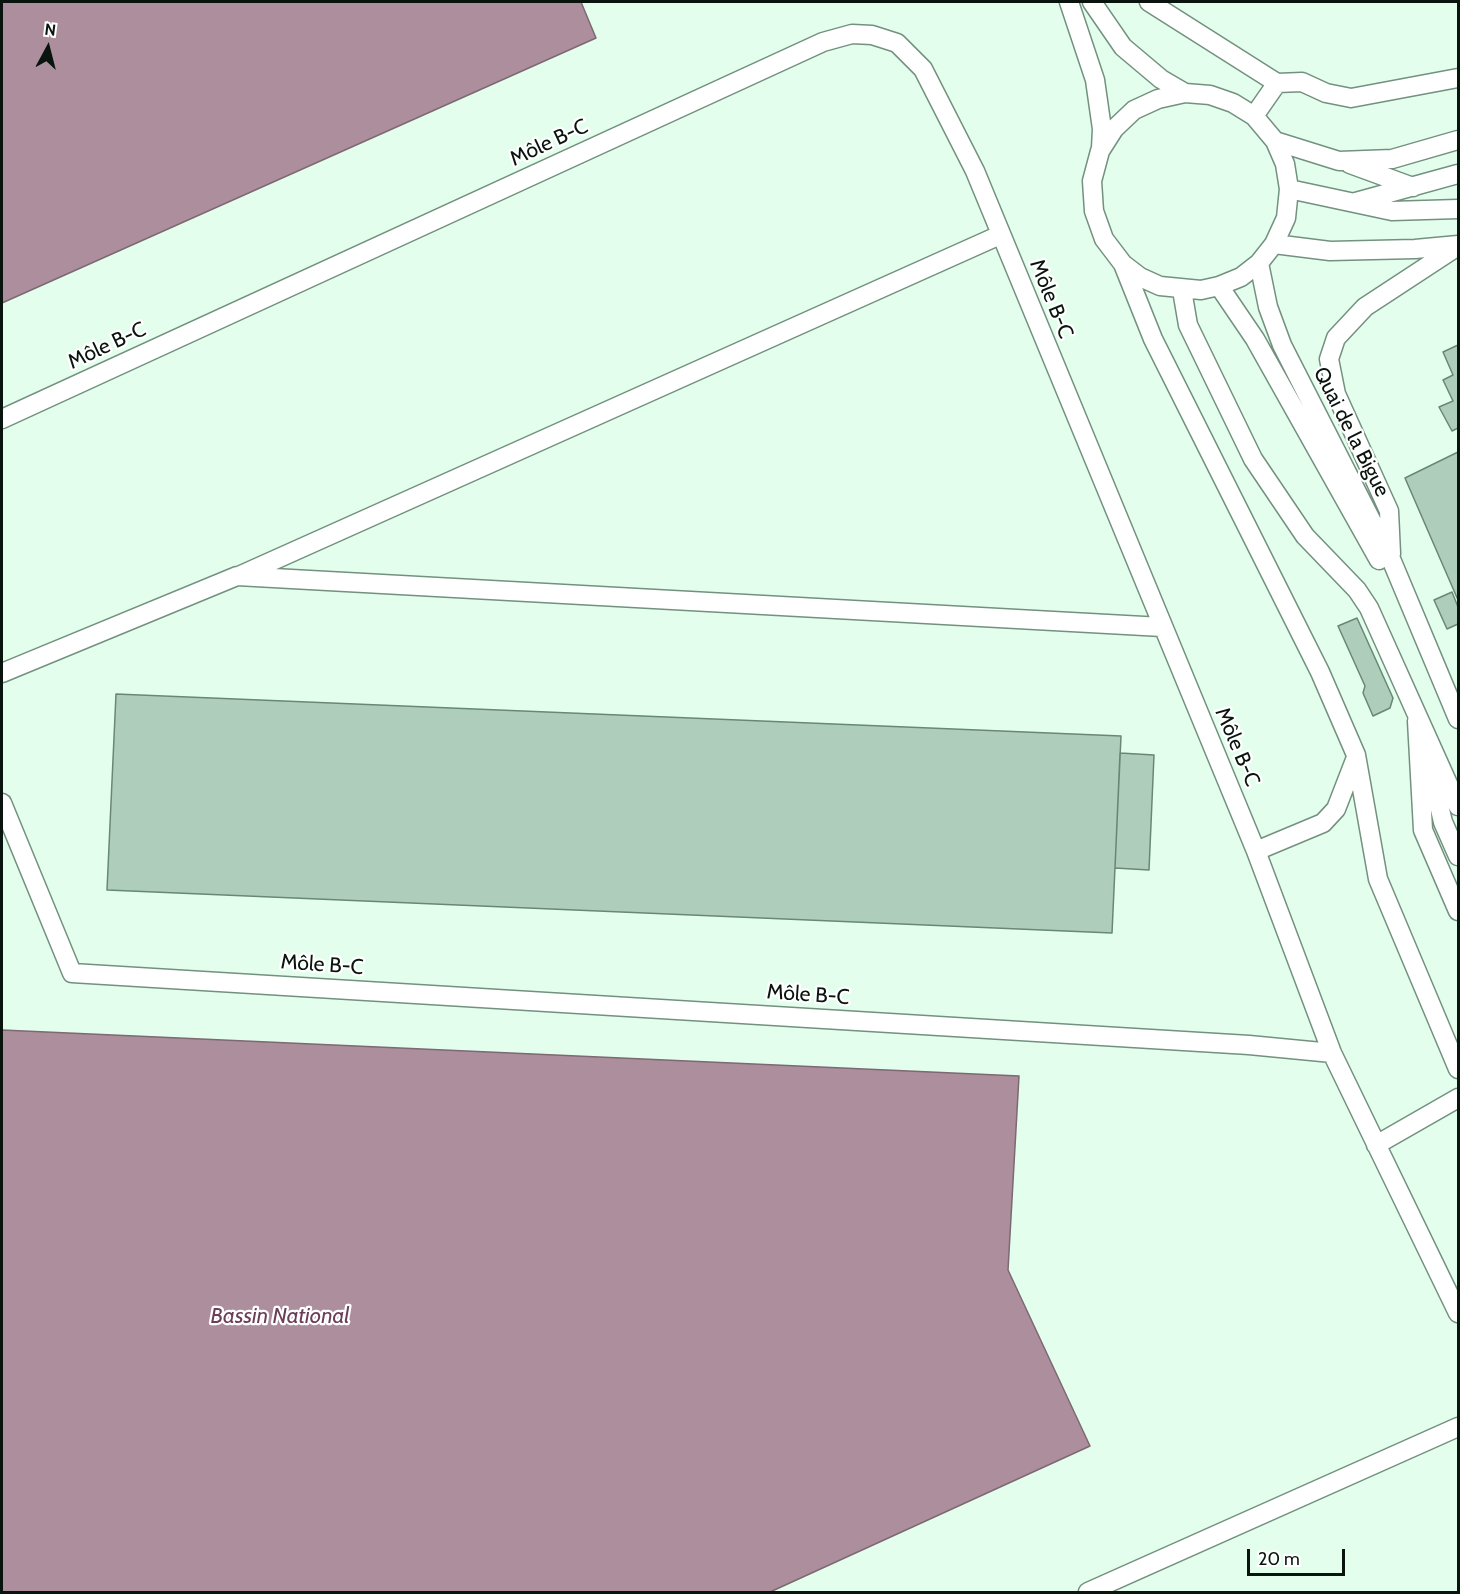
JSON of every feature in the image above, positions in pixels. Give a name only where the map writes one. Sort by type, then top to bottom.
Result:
[{"type":"lane","points":[[1069,2],[1095,80],[1102,129],[1100,151],[1092,181],[1094,211],[1104,239],[1123,264],[1140,277],[1160,286],[1182,290],[1220,286],[1241,277],[1259,263],[1274,244],[1286,218],[1289,189],[1285,164],[1275,141],[1254,116],[1233,103],[1210,95],[1185,93],[1158,99],[1134,110],[1114,129],[1100,151]]},
{"type":"lane","points":[[1092,2],[1122,47],[1161,79],[1185,93]]},
{"type":"lane","points":[[1149,2],[1277,83],[1302,82],[1326,93],[1351,98],[1458,78]]},
{"type":"lane","name":"Môle B-C","points":[[2,419],[823,42],[852,34],[873,35],[897,43],[923,69],[975,171],[1256,851],[1332,1053],[1250,1045],[72,973],[2,803]]},
{"type":"lane","points":[[1254,116],[1277,83]]},
{"type":"lane","points":[[1339,161],[1392,159],[1458,140]]},
{"type":"lane","points":[[1275,141],[1413,187]]},
{"type":"lane","points":[[1353,203],[1458,174]]},
{"type":"lane","points":[[1289,189],[1392,211],[1458,209]]},
{"type":"lane","points":[[2,673],[237,576],[1000,235]]},
{"type":"lane","points":[[1274,244],[1330,251],[1415,249],[1458,245]]},
{"type":"lane","points":[[1391,559],[1389,511],[1336,394],[1329,359],[1336,338],[1365,307],[1458,245]]},
{"type":"lane","name":"Quai de la Bigue","points":[[1259,263],[1268,307],[1282,345],[1391,559],[1458,718]]},
{"type":"lane","points":[[1123,264],[1153,339],[1320,672],[1356,755],[1378,879],[1458,1069]]},
{"type":"lane","name":"Quai de la Bigue","points":[[1220,286],[1255,339],[1374,552],[1414,618]]},
{"type":"lane","points":[[1182,290],[1191,334],[1253,459],[1305,536],[1357,590],[1370,608],[1458,806]]},
{"type":"lane","points":[[237,576],[1162,627]]},
{"type":"lane","points":[[1417,710],[1443,822],[1458,856]]},
{"type":"lane","points":[[1417,710],[1423,830],[1458,911]]},
{"type":"lane","points":[[1256,851],[1323,823],[1336,809],[1356,755]]},
{"type":"lane","points":[[1332,1053],[1458,1313]]},
{"type":"lane","points":[[1376,1145],[1458,1098]]},
{"type":"lane","points":[[1088,1593],[1458,1427]]},
{"type":"water","points":[[2,2],[581,2],[596,38],[2,303]]},
{"type":"water","name":"Bassin National","points":[[2,1030],[1019,1076],[1008,1270],[1090,1446],[770,1592],[2,1592]]},
{"type":"building","points":[[1458,345],[1458,428],[1452,431],[1439,407],[1453,401],[1443,380],[1453,375],[1443,352]]},
{"type":"building","points":[[1458,452],[1458,600],[1405,478]]},
{"type":"building","points":[[1452,592],[1458,607],[1458,624],[1447,629],[1434,600]]},
{"type":"building","points":[[1357,618],[1393,698],[1390,708],[1373,716],[1363,693],[1365,686],[1338,626]]},
{"type":"building","points":[[116,694],[1121,736],[1112,933],[107,890]]},
{"type":"building","points":[[1120,753],[1154,755],[1149,870],[1115,868]]}]
